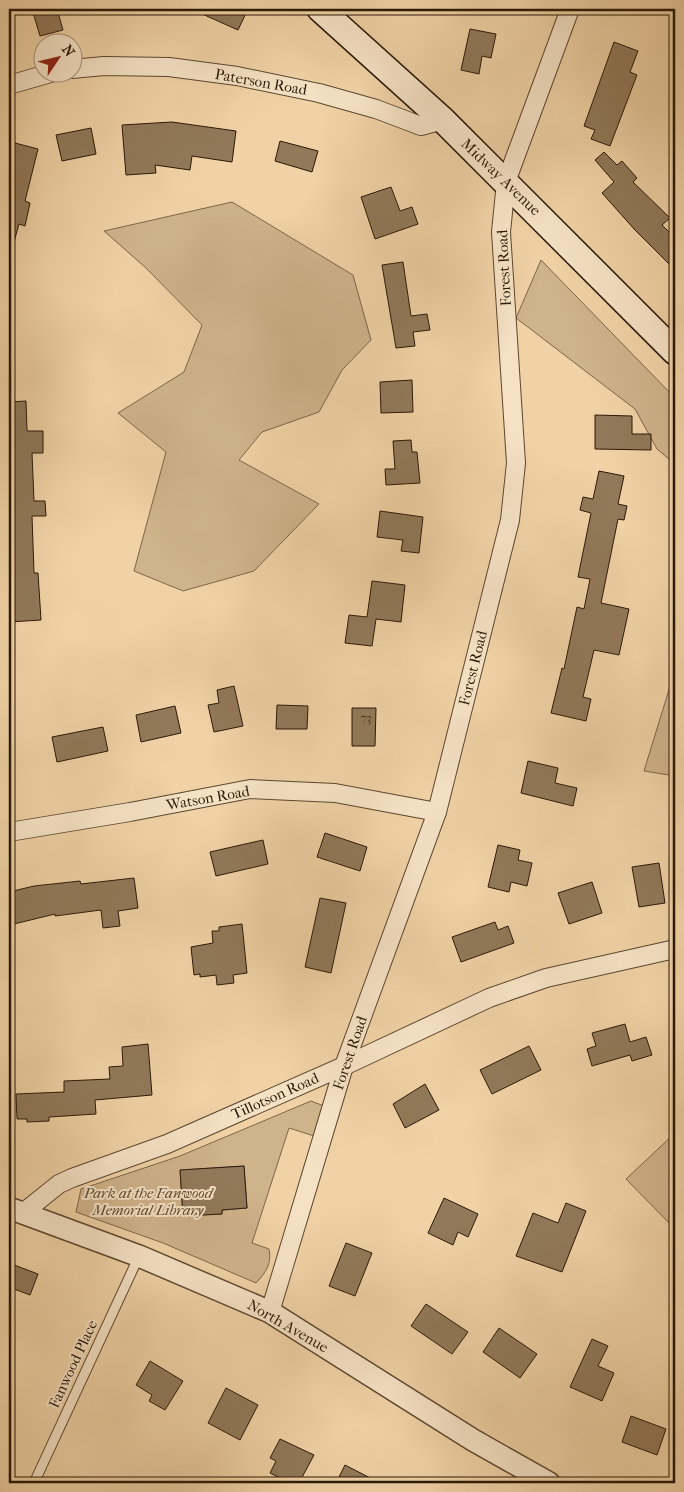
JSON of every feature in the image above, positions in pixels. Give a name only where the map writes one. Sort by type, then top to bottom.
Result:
[{"type":"main road","name":"Midway Avenue","points":[[320,9],[443,120],[675,352]]},
{"type":"street","name":"Forest Road","points":[[270,1312],[344,1066],[437,812],[510,520],[516,464],[501,232],[506,182],[570,9]]},
{"type":"street","name":"Paterson Road","points":[[82,69],[112,65],[169,67],[238,76],[319,93],[376,109],[421,126],[443,120]]},
{"type":"street","points":[[9,85],[32,78]]},
{"type":"street","name":"Watson Road","points":[[9,832],[130,812],[250,789],[335,793],[437,812]]},
{"type":"street","name":"Tillotson Road","points":[[16,1210],[72,1178],[167,1144],[344,1066],[489,998],[546,978],[675,949]]},
{"type":"street","name":"North Avenue","points":[[16,1210],[139,1256],[270,1312],[473,1440],[549,1483]]},
{"type":"lane","name":"Fanwood Place","points":[[34,1483],[139,1256]]},
{"type":"green space","points":[[232,202],[353,275],[371,340],[342,370],[319,412],[262,432],[239,460],[319,504],[254,571],[183,591],[134,571],[166,452],[118,413],[184,372],[202,325],[146,268],[104,231]]},
{"type":"green space","points":[[541,260],[675,398],[675,464],[657,449],[635,409],[516,318]]},
{"type":"green space","points":[[675,670],[675,776],[644,771]]},
{"type":"green space","name":"Park at the Fanwood Memorial Library","points":[[311,1101],[324,1106],[314,1136],[289,1128],[252,1243],[269,1249],[270,1254],[267,1268],[256,1283],[163,1243],[76,1212],[81,1189],[180,1156]],"holes":[[[244,1166],[247,1208],[222,1210],[222,1214],[183,1216],[180,1170]]]},
{"type":"green space","points":[[675,1133],[675,1237],[673,1227],[626,1179]]},
{"type":"building","points":[[32,9],[57,9],[63,30],[39,32]]},
{"type":"building","points":[[191,9],[248,9],[238,30]]},
{"type":"building","points":[[470,29],[496,34],[491,58],[482,56],[479,74],[461,70]]},
{"type":"building","points":[[614,42],[638,51],[630,72],[637,75],[610,146],[591,139],[595,130],[584,126]]},
{"type":"building","points":[[172,122],[236,131],[232,162],[192,156],[190,170],[155,165],[156,173],[126,175],[122,125]]},
{"type":"building","points":[[91,128],[96,154],[62,161],[56,135]]},
{"type":"building","points":[[280,141],[318,151],[312,172],[275,161]]},
{"type":"building","points":[[15,143],[38,149],[25,201],[30,203],[25,226],[19,224],[14,242],[9,241],[9,169]]},
{"type":"building","points":[[604,152],[617,165],[622,161],[637,178],[633,182],[670,218],[662,225],[675,238],[675,270],[635,230],[602,193],[614,182],[595,160]]},
{"type":"building","points":[[391,187],[400,211],[412,207],[418,224],[375,239],[361,197]]},
{"type":"building","points":[[403,262],[411,316],[427,314],[430,330],[413,332],[415,346],[396,348],[382,265]]},
{"type":"building","points":[[412,380],[413,412],[381,413],[380,382]]},
{"type":"building","points":[[26,401],[27,431],[43,431],[43,453],[32,453],[34,501],[45,501],[46,516],[32,516],[34,573],[38,573],[41,620],[9,622],[9,575],[13,574],[11,532],[9,532],[9,402]]},
{"type":"building","points":[[595,415],[632,416],[632,434],[651,434],[651,450],[595,449]]},
{"type":"building","points":[[411,440],[412,452],[417,452],[420,483],[386,485],[385,469],[395,469],[393,441]]},
{"type":"building","points":[[599,471],[624,476],[618,504],[627,506],[624,520],[618,519],[601,603],[629,609],[619,655],[594,650],[583,697],[591,699],[586,721],[551,713],[562,668],[564,669],[577,607],[584,609],[590,579],[578,577],[591,513],[580,510],[583,497],[593,499]]},
{"type":"building","points":[[380,511],[423,517],[419,553],[401,551],[403,540],[377,537]]},
{"type":"building","points":[[372,581],[405,585],[401,622],[376,619],[372,646],[345,643],[349,615],[367,617]]},
{"type":"building","points":[[234,686],[243,726],[214,732],[208,705],[219,703],[217,690]]},
{"type":"building","points":[[277,705],[308,706],[307,729],[276,729]]},
{"type":"building","points":[[175,706],[181,733],[141,742],[136,715]]},
{"type":"building","points":[[352,708],[376,708],[375,746],[352,746]]},
{"type":"building","points":[[103,727],[108,751],[57,762],[52,737]]},
{"type":"building","points":[[528,761],[558,768],[555,783],[577,788],[573,806],[521,793]]},
{"type":"building","points":[[325,833],[367,847],[360,871],[317,857]]},
{"type":"building","points":[[263,840],[268,864],[216,876],[210,852]]},
{"type":"building","points":[[498,845],[520,850],[518,860],[532,863],[527,886],[511,882],[509,892],[488,887]]},
{"type":"building","points":[[659,863],[665,903],[639,907],[632,867]]},
{"type":"building","points":[[134,878],[138,908],[118,911],[120,926],[103,928],[101,910],[55,916],[55,914],[14,924],[9,903],[9,892],[34,886],[80,881],[81,884]]},
{"type":"building","points":[[592,882],[602,913],[569,924],[558,893]]},
{"type":"building","points":[[320,898],[346,903],[331,973],[305,967]]},
{"type":"building","points":[[495,922],[498,930],[508,926],[514,943],[461,962],[452,937]]},
{"type":"building","points":[[242,924],[247,973],[233,975],[234,983],[217,985],[216,975],[200,977],[200,974],[194,975],[191,947],[213,943],[212,931],[219,931],[219,927]]},
{"type":"building","points":[[625,1024],[630,1042],[646,1037],[652,1055],[632,1061],[630,1055],[592,1066],[587,1049],[596,1046],[592,1033]]},
{"type":"building","points":[[148,1044],[152,1095],[95,1100],[96,1114],[49,1117],[49,1121],[27,1122],[27,1119],[17,1119],[16,1094],[64,1092],[64,1081],[110,1079],[109,1067],[123,1066],[122,1047]]},
{"type":"building","points":[[529,1046],[541,1070],[492,1094],[480,1070]]},
{"type":"building","points":[[425,1084],[439,1110],[405,1128],[393,1104]]},
{"type":"building","points":[[244,1166],[247,1208],[222,1210],[222,1214],[183,1216],[180,1170]]},
{"type":"building","points":[[444,1198],[478,1214],[468,1237],[458,1232],[453,1245],[428,1233]]},
{"type":"building","points":[[566,1203],[586,1211],[562,1272],[516,1256],[533,1213],[558,1223]]},
{"type":"building","points":[[346,1243],[372,1253],[355,1296],[329,1286]]},
{"type":"building","points":[[9,1263],[38,1274],[30,1295],[9,1287]]},
{"type":"building","points":[[426,1304],[468,1332],[452,1354],[411,1326]]},
{"type":"building","points":[[499,1328],[537,1354],[520,1378],[483,1352]]},
{"type":"building","points":[[592,1339],[608,1346],[598,1366],[614,1373],[602,1401],[570,1387]]},
{"type":"building","points":[[150,1361],[183,1381],[165,1410],[149,1401],[152,1395],[136,1385]]},
{"type":"building","points":[[226,1388],[258,1405],[240,1440],[208,1423]]},
{"type":"building","points":[[631,1416],[666,1429],[657,1455],[622,1442]]},
{"type":"building","points":[[280,1439],[314,1455],[299,1483],[290,1483],[270,1473],[276,1461],[270,1458]]},
{"type":"building","points":[[345,1465],[380,1483],[336,1483]]}]
